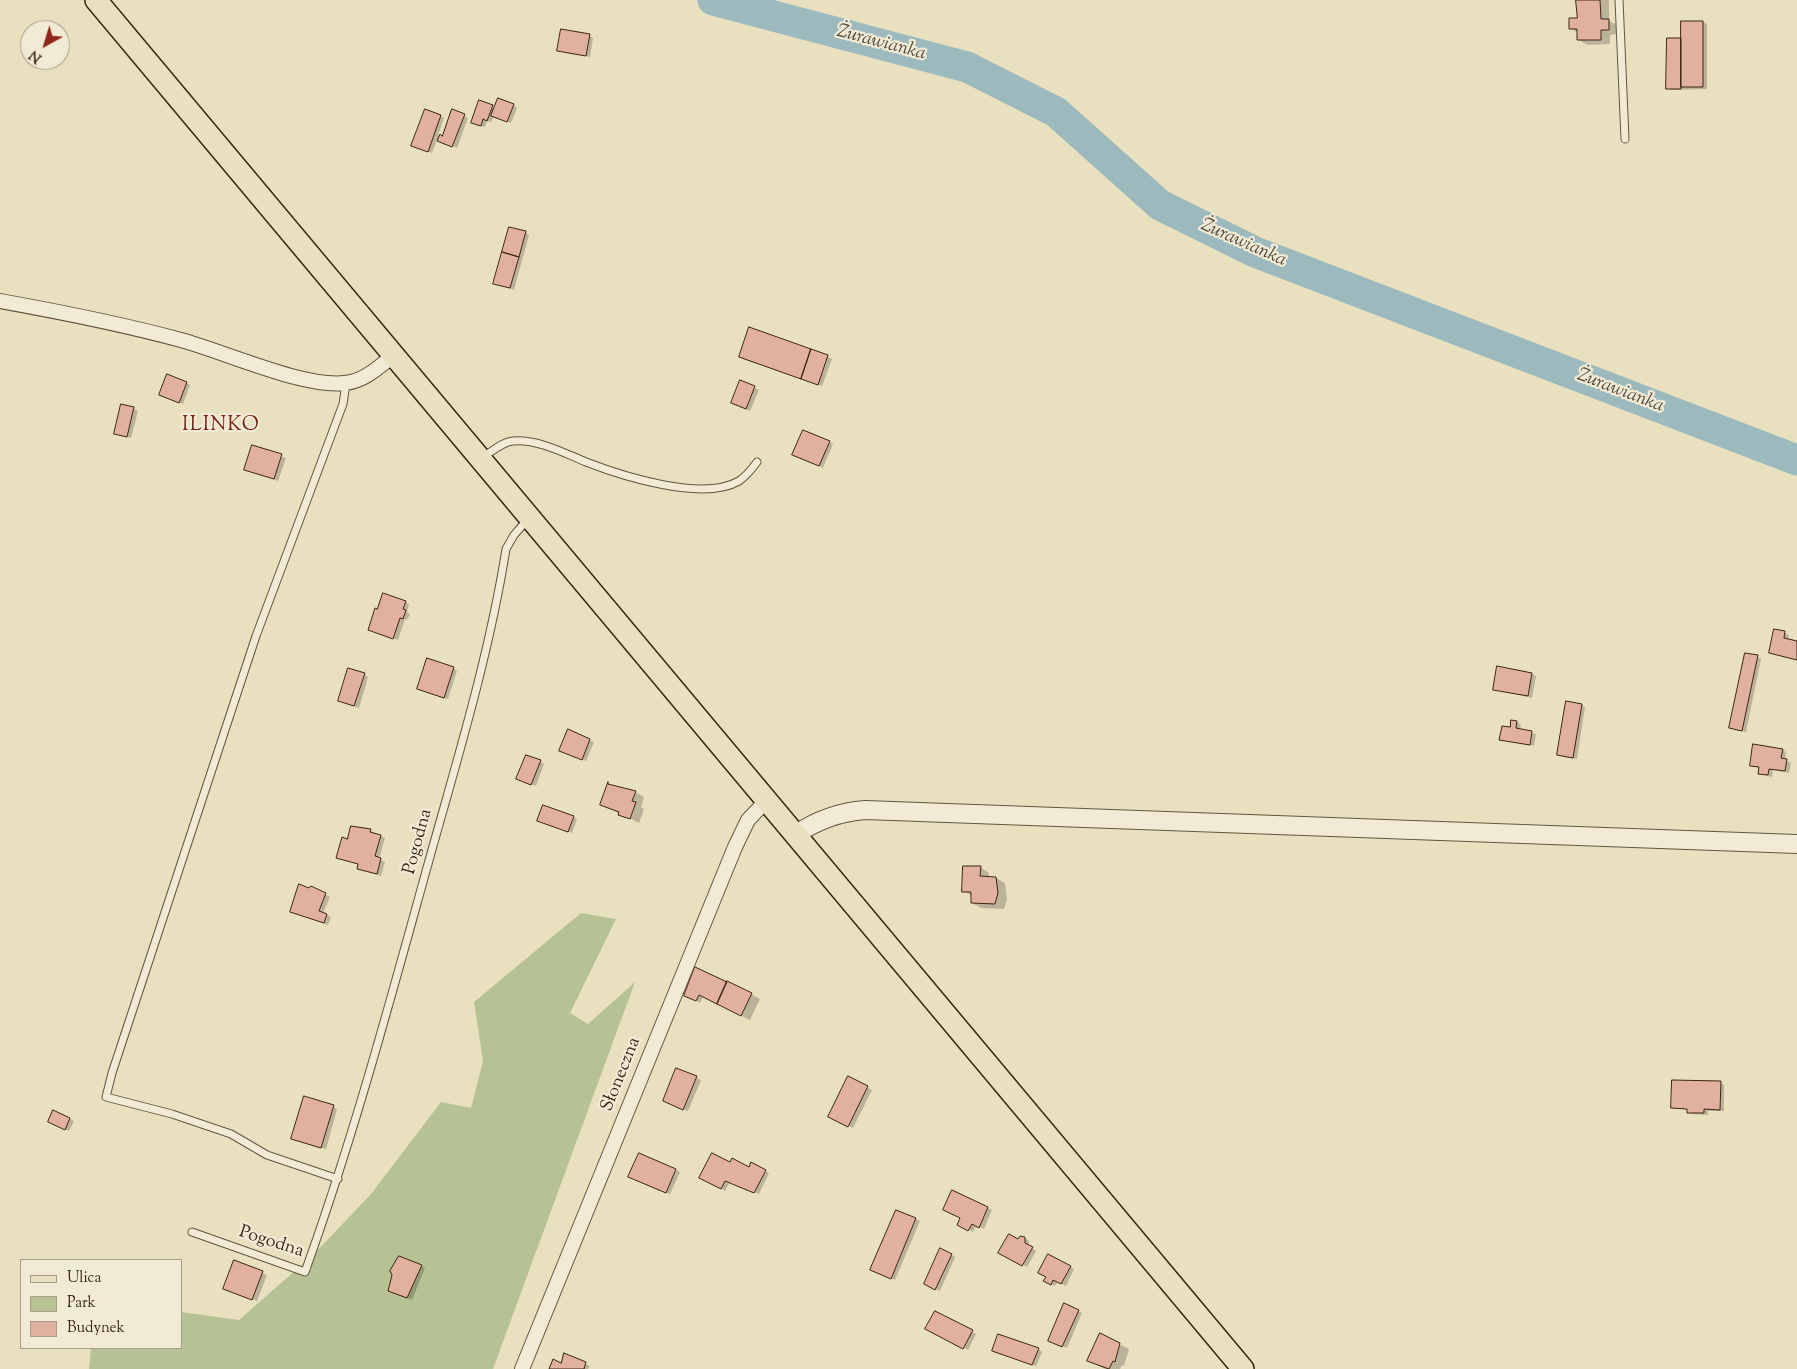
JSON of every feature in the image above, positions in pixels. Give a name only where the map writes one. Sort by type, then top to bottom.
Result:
[{"type":"main road","points":[[96,0],[1243,1369]]},
{"type":"street","points":[[0,300],[84,316],[182,340],[305,379],[346,383],[361,378],[394,355]]},
{"type":"street","name":"Słoneczna","points":[[522,1369],[740,834],[748,820],[766,801]]},
{"type":"street","points":[[795,835],[831,815],[864,810],[1797,844]]},
{"type":"lane","points":[[1619,0],[1625,139]]},
{"type":"lane","points":[[338,1179],[267,1154],[231,1134],[172,1114],[106,1097],[115,1064],[256,636],[343,404],[346,383]]},
{"type":"lane","points":[[481,459],[505,443],[515,441],[528,442],[549,447],[627,475],[698,489],[738,481],[758,462]]},
{"type":"lane","name":"Pogodna","points":[[192,1232],[305,1272],[338,1179],[474,698],[489,640],[506,549],[514,535],[530,517]]},
{"type":"green space","points":[[581,913],[616,919],[570,1013],[588,1024],[635,982],[493,1369],[89,1369],[91,1349],[182,1349],[182,1312],[239,1320],[314,1254],[371,1194],[441,1102],[471,1108],[483,1061],[474,1002]]},
{"type":"building","points":[[1576,0],[1600,0],[1601,19],[1609,19],[1609,30],[1601,30],[1601,40],[1577,40],[1577,29],[1569,29],[1569,18],[1577,18]]},
{"type":"building","points":[[1681,21],[1703,21],[1703,87],[1681,87]]},
{"type":"building","points":[[561,29],[590,34],[586,56],[557,51]]},
{"type":"building","points":[[1667,38],[1681,38],[1681,89],[1666,89]]},
{"type":"building","points":[[498,98],[514,104],[507,122],[491,116]]},
{"type":"building","points":[[479,100],[493,105],[487,121],[483,119],[481,126],[471,123]]},
{"type":"building","points":[[425,109],[441,115],[428,152],[411,146]]},
{"type":"building","points":[[452,109],[465,114],[452,147],[437,141],[440,134],[442,136]]},
{"type":"building","points":[[509,227],[526,231],[519,257],[502,252]]},
{"type":"building","points":[[502,252],[519,257],[510,288],[493,284]]},
{"type":"building","points":[[749,327],[811,349],[801,379],[739,357]]},
{"type":"building","points":[[811,349],[828,355],[818,385],[801,379]]},
{"type":"building","points":[[167,374],[187,382],[179,403],[159,395]]},
{"type":"building","points":[[740,380],[755,386],[746,409],[731,403]]},
{"type":"building","points":[[121,404],[134,407],[127,437],[114,434]]},
{"type":"building","points":[[803,430],[830,441],[819,466],[792,455]]},
{"type":"building","points":[[252,445],[282,454],[274,479],[244,470]]},
{"type":"building","points":[[383,593],[406,601],[403,609],[406,610],[403,619],[400,618],[393,639],[368,630],[375,608],[377,609]]},
{"type":"building","points":[[1774,629],[1785,631],[1784,638],[1797,641],[1797,660],[1769,653]]},
{"type":"building","points":[[1745,653],[1758,655],[1742,731],[1729,728]]},
{"type":"building","points":[[427,658],[454,667],[444,698],[417,689]]},
{"type":"building","points":[[1497,666],[1532,673],[1528,696],[1493,690]]},
{"type":"building","points":[[348,668],[365,673],[354,706],[338,701]]},
{"type":"building","points":[[1566,701],[1582,704],[1573,758],[1557,755]]},
{"type":"building","points":[[1511,720],[1517,721],[1516,728],[1532,731],[1530,745],[1499,740],[1502,726],[1510,727]]},
{"type":"building","points":[[568,729],[590,739],[582,760],[559,751]]},
{"type":"building","points":[[1753,744],[1783,749],[1781,758],[1787,759],[1785,771],[1769,769],[1768,775],[1758,774],[1759,767],[1750,766]]},
{"type":"building","points":[[526,755],[541,760],[531,785],[516,779]]},
{"type":"building","points":[[608,782],[608,784],[636,791],[632,801],[636,802],[630,819],[618,815],[619,812],[600,805]]},
{"type":"building","points":[[543,805],[574,816],[568,832],[537,821]]},
{"type":"building","points":[[351,826],[371,829],[370,832],[381,835],[375,856],[381,858],[377,874],[357,869],[358,864],[336,858],[342,837],[347,839]]},
{"type":"building","points":[[963,866],[981,866],[980,876],[996,877],[998,893],[995,904],[971,903],[971,892],[962,892]]},
{"type":"building","points":[[299,884],[309,888],[311,886],[326,893],[319,911],[327,914],[324,923],[290,912]]},
{"type":"building","points":[[695,967],[727,982],[717,1004],[699,995],[696,1001],[684,996]]},
{"type":"building","points":[[727,981],[752,993],[741,1016],[717,1004]]},
{"type":"building","points":[[676,1068],[697,1076],[683,1110],[663,1101]]},
{"type":"building","points":[[848,1076],[868,1086],[848,1127],[828,1117]]},
{"type":"building","points":[[1672,1080],[1721,1081],[1720,1110],[1704,1109],[1704,1113],[1687,1113],[1687,1109],[1671,1108]]},
{"type":"building","points":[[304,1096],[334,1105],[321,1148],[291,1139]]},
{"type":"building","points":[[53,1110],[70,1118],[65,1130],[48,1122]]},
{"type":"building","points":[[639,1153],[676,1169],[666,1193],[628,1177]]},
{"type":"building","points":[[712,1153],[730,1162],[732,1158],[749,1167],[751,1162],[766,1170],[754,1193],[725,1181],[721,1189],[699,1178]]},
{"type":"building","points":[[952,1190],[988,1207],[979,1228],[972,1224],[968,1231],[957,1225],[960,1218],[943,1210]]},
{"type":"building","points":[[896,1210],[916,1218],[891,1279],[870,1270]]},
{"type":"building","points":[[1009,1234],[1018,1239],[1020,1236],[1025,1237],[1025,1243],[1033,1247],[1022,1266],[998,1253]]},
{"type":"building","points":[[940,1248],[952,1254],[935,1290],[924,1284]]},
{"type":"building","points":[[1048,1254],[1071,1266],[1061,1284],[1053,1280],[1051,1285],[1043,1281],[1046,1277],[1038,1273]]},
{"type":"building","points":[[399,1256],[422,1265],[407,1298],[388,1291],[392,1275],[390,1271]]},
{"type":"building","points":[[234,1260],[263,1271],[252,1300],[223,1289]]},
{"type":"building","points":[[1064,1303],[1079,1310],[1062,1347],[1048,1341]]},
{"type":"building","points":[[935,1311],[973,1330],[963,1349],[925,1329]]},
{"type":"building","points":[[1100,1333],[1120,1343],[1115,1362],[1113,1361],[1109,1369],[1087,1361]]},
{"type":"building","points":[[998,1334],[1039,1348],[1032,1365],[992,1351]]},
{"type":"building","points":[[564,1353],[586,1362],[584,1369],[549,1369],[553,1359],[561,1363]]},
{"type":"waterway","name":"Żurawianka","points":[[713,0],[967,67],[1056,112],[1160,205],[1255,252],[1797,460]]},
{"type":"district","name":"ILINKO","points":[[221,427]]}]
